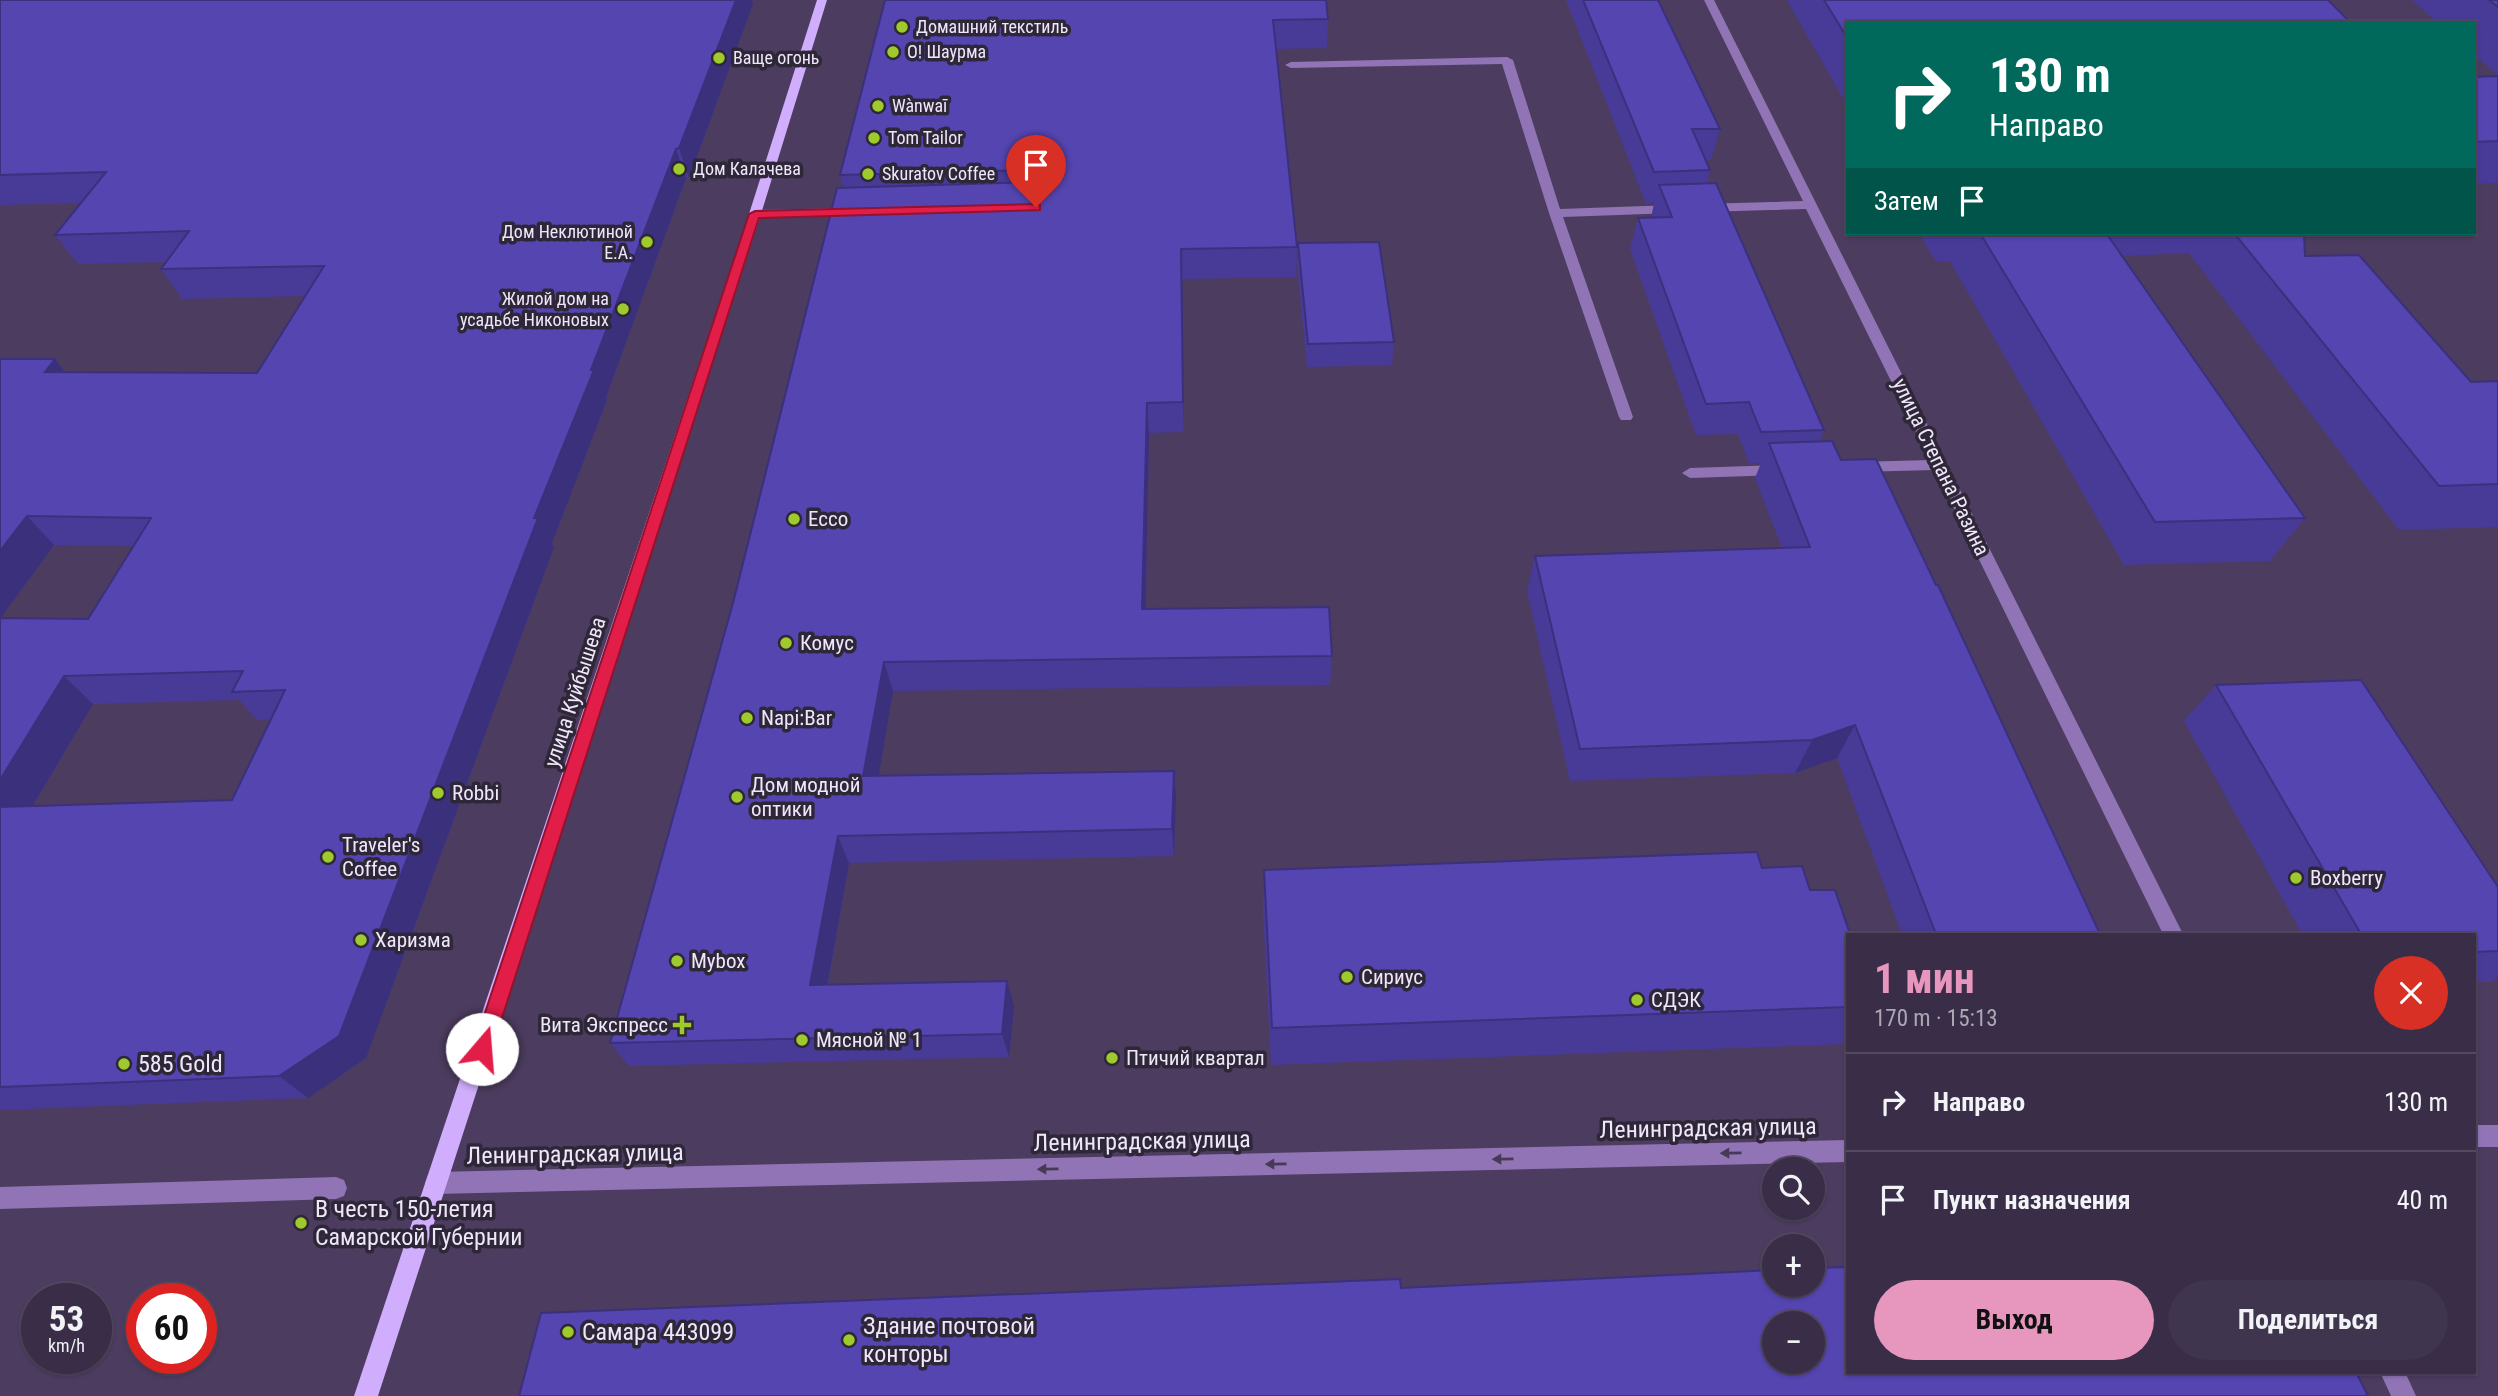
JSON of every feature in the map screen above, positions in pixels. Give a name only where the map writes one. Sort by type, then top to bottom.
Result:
[{"type":"main road","name":"улица Куйбышева","points":[[366,1396],[755,214],[822,0]]},
{"type":"street","name":"улица Степана Разина","points":[[1709,0],[2173,933]]},
{"type":"street","points":[[1291,65],[1507,60],[1555,213],[1626,417]]},
{"type":"street","points":[[1555,213],[1811,205]]},
{"type":"street","points":[[755,214],[865,212]]},
{"type":"street","points":[[1842,468],[1940,465]]},
{"type":"street","points":[[1690,472],[1800,469]]},
{"type":"street","points":[[2476,1136],[2498,1136]]},
{"type":"street","name":"Ленинградская улица","points":[[436,1183],[1846,1151]]},
{"type":"street","points":[[0,1198],[335,1188]]},
{"type":"street","points":[[2393,1374],[2404,1396]]},
{"type":"building","points":[[0,0],[736,0],[591,370],[594,370],[534,518],[538,518],[339,1036],[279,1076],[0,1087],[0,807],[232,800],[285,690],[232,692],[243,671],[64,676],[0,780],[0,618],[88,619],[151,518],[27,516],[0,551],[0,359],[55,359],[45,372],[257,373],[324,266],[161,269],[189,231],[55,235],[106,172],[0,175]]},
{"type":"building","points":[[885,0],[1326,0],[1328,19],[1273,20],[1297,247],[1181,249],[1183,402],[1147,403],[1142,609],[1329,607],[1332,656],[884,662],[863,776],[1174,771],[1172,829],[838,836],[810,985],[1007,981],[1002,1034],[610,1043],[733,603],[837,188],[1037,182],[1041,178],[1032,170],[840,175]]},
{"type":"building","points":[[1583,0],[1658,0],[1720,129],[1692,129],[1710,170],[1654,172]]},
{"type":"building","points":[[1824,0],[2328,0],[2349,21],[1846,21],[1846,36]]},
{"type":"building","points":[[2489,0],[2498,0],[2498,7]]},
{"type":"building","points":[[2498,76],[2498,141],[2476,142],[2476,77]]},
{"type":"building","points":[[1716,183],[1824,430],[1761,432],[1749,402],[1706,404],[1638,218],[1672,217],[1659,185]]},
{"type":"building","points":[[1981,235],[2107,235],[2305,518],[2155,522]]},
{"type":"building","points":[[2236,235],[2304,235],[2305,256],[2359,255],[2471,382],[2498,381],[2498,484],[2439,486]]},
{"type":"building","points":[[1379,242],[1394,342],[1308,344],[1298,243]]},
{"type":"building","points":[[1832,441],[1841,460],[1876,459],[1938,585],[2100,933],[1936,933],[1855,725],[1812,740],[1580,749],[1535,556],[1810,547],[1769,443]]},
{"type":"building","points":[[2361,680],[2498,887],[2498,951],[2476,952],[2476,933],[2360,933],[2216,685]]},
{"type":"building","points":[[1757,852],[1762,868],[1802,866],[1810,890],[1835,890],[1850,933],[1846,933],[1846,1007],[1272,1028],[1264,870]]},
{"type":"building","points":[[1846,1267],[1846,1374],[2357,1374],[2368,1396],[519,1396],[541,1313],[1400,1279],[1401,1288],[1762,1271],[1762,1297],[1825,1297],[1825,1268]]},
{"type":"place","name":"Домашний текстиль","points":[[902,27]]},
{"type":"place","name":"О! Шаурма","points":[[893,52]]},
{"type":"place","name":"Ваще огонь","points":[[719,58]]},
{"type":"place","name":"Wànwaī","points":[[878,106]]},
{"type":"place","name":"Tom Tailor","points":[[874,138]]},
{"type":"place","name":"Дом Калачева","points":[[679,169]]},
{"type":"place","name":"Skuratov Coffee","points":[[868,174]]},
{"type":"place","name":"Дом Неклютиной Е.А.","points":[[647,242]]},
{"type":"place","name":"Жилой дом на усадьбе Никоновых","points":[[623,309]]},
{"type":"place","name":"Ecco","points":[[794,519]]},
{"type":"place","name":"Комус","points":[[786,643]]},
{"type":"place","name":"Napi:Bar","points":[[747,718]]},
{"type":"place","name":"Robbi","points":[[438,793]]},
{"type":"place","name":"Дом модной оптики","points":[[737,797]]},
{"type":"place","name":"Traveler's Coffee","points":[[328,857]]},
{"type":"place","name":"Boxberry","points":[[2296,878]]},
{"type":"place","name":"Харизма","points":[[361,940]]},
{"type":"place","name":"Mybox","points":[[677,961]]},
{"type":"place","name":"Сириус","points":[[1347,977]]},
{"type":"place","name":"СДЭК","points":[[1637,1000]]},
{"type":"place","name":"Вита Экспресс","points":[[682,1025]]},
{"type":"place","name":"Мясной № 1","points":[[802,1040]]},
{"type":"place","name":"Птичий квартал","points":[[1112,1058]]},
{"type":"place","name":"585 Gold","points":[[124,1064]]},
{"type":"place","name":"В честь 150-летия Самарской Губернии","points":[[301,1223]]},
{"type":"place","name":"Самара 443099","points":[[568,1332]]},
{"type":"place","name":"Здание почтовой конторы","points":[[849,1340]]},
{"type":"route","points":[[482,1049],[755,214],[1036,207]]}]
